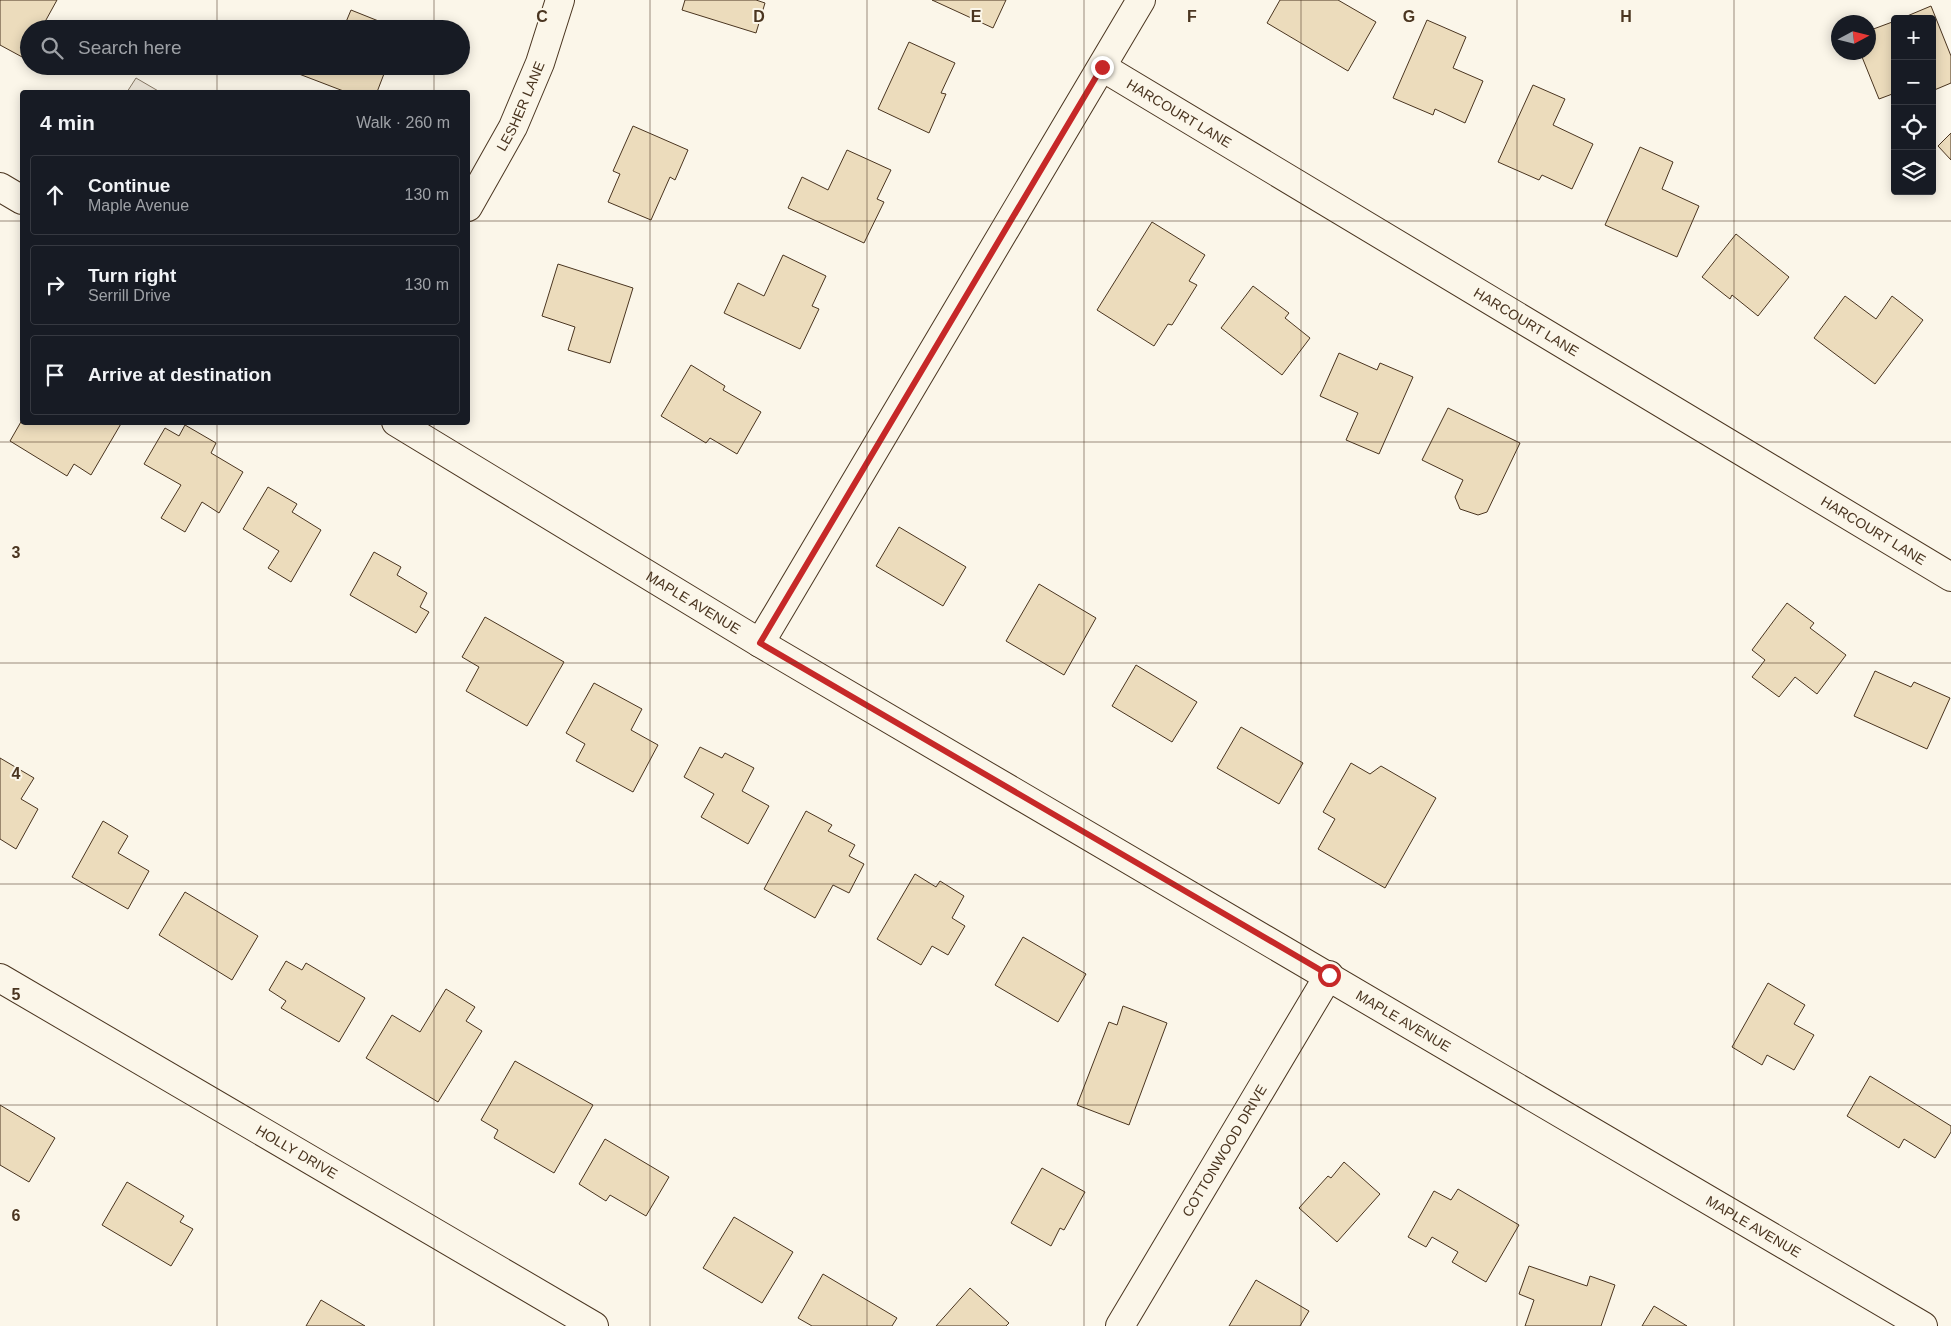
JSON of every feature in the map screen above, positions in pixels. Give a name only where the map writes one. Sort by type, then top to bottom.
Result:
[{"type":"street","name":"LESHER LANE","points":[[470,203],[513,127],[540,63],[560,0]]},
{"type":"street","points":[[760,643],[1142,0]]},
{"type":"street","name":"HARCOURT LANE","points":[[1102,67],[1951,576]]},
{"type":"street","points":[[0,187],[20,199]]},
{"type":"street","name":"MAPLE AVENUE","points":[[401,425],[760,643],[1329,975],[1923,1326]]},
{"type":"street","name":"COTTONWOOD DRIVE","points":[[1120,1326],[1329,975]]},
{"type":"street","name":"HOLLY DRIVE","points":[[0,978],[594,1326]]},
{"type":"shaded area","points":[[136,78],[157,90],[128,90]]},
{"type":"building","points":[[0,0],[57,0],[46,20],[20,20],[20,56],[0,45]]},
{"type":"building","points":[[685,0],[756,0],[765,3],[756,33],[682,10]]},
{"type":"building","points":[[932,0],[1006,0],[993,28]]},
{"type":"building","points":[[1280,0],[1338,0],[1376,22],[1348,71],[1267,23]]},
{"type":"building","points":[[1931,6],[1935,15],[1910,15]]},
{"type":"building","points":[[351,10],[376,20],[347,20]]},
{"type":"building","points":[[1936,18],[1951,56],[1951,83],[1936,89]]},
{"type":"building","points":[[1427,20],[1466,37],[1453,68],[1483,81],[1465,123],[1435,109],[1433,115],[1393,98]]},
{"type":"building","points":[[1891,22],[1891,94],[1879,99],[1863,60],[1876,60],[1876,28]]},
{"type":"building","points":[[909,42],[955,63],[941,93],[946,94],[929,133],[878,109]]},
{"type":"building","points":[[302,75],[384,75],[378,90],[341,90]]},
{"type":"building","points":[[1533,85],[1565,99],[1553,125],[1593,144],[1572,189],[1542,175],[1539,180],[1498,162]]},
{"type":"building","points":[[633,126],[688,150],[675,180],[670,177],[651,220],[608,202],[620,174],[613,171]]},
{"type":"building","points":[[1951,133],[1951,160],[1938,146]]},
{"type":"building","points":[[1640,147],[1673,162],[1662,189],[1699,206],[1677,257],[1605,225]]},
{"type":"building","points":[[847,150],[891,170],[877,199],[884,202],[864,243],[788,208],[802,177],[828,190]]},
{"type":"building","points":[[1152,222],[1205,255],[1189,281],[1197,285],[1172,325],[1168,324],[1154,346],[1097,310]]},
{"type":"building","points":[[1736,234],[1789,277],[1758,316],[1732,295],[1730,299],[1702,277]]},
{"type":"building","points":[[783,255],[826,276],[812,306],[819,309],[800,349],[724,313],[738,283],[764,296]]},
{"type":"building","points":[[558,264],[633,288],[610,363],[568,350],[575,327],[542,316]]},
{"type":"building","points":[[1253,286],[1289,313],[1285,318],[1310,338],[1282,375],[1221,328]]},
{"type":"building","points":[[1845,296],[1876,319],[1892,296],[1923,320],[1875,384],[1814,338]]},
{"type":"building","points":[[1339,353],[1377,370],[1380,363],[1413,377],[1379,454],[1346,440],[1358,413],[1320,396]]},
{"type":"building","points":[[691,365],[725,386],[723,390],[761,412],[737,454],[710,438],[706,443],[661,416]]},
{"type":"building","points":[[1448,408],[1520,443],[1487,512],[1478,515],[1460,509],[1455,497],[1463,480],[1422,460]]},
{"type":"building","points":[[20,424],[120,425],[91,475],[74,464],[67,476],[10,441]]},
{"type":"building","points":[[185,425],[216,443],[211,453],[243,472],[219,513],[202,502],[185,532],[161,518],[181,485],[144,464],[165,428],[179,436]]},
{"type":"building","points":[[268,487],[297,504],[292,512],[321,530],[291,582],[268,568],[279,551],[243,529]]},
{"type":"building","points":[[899,527],[966,567],[943,606],[876,566]]},
{"type":"building","points":[[374,552],[401,567],[397,575],[427,593],[420,607],[429,612],[416,633],[350,595]]},
{"type":"building","points":[[1039,584],[1096,618],[1064,675],[1006,641]]},
{"type":"building","points":[[1787,603],[1814,623],[1810,628],[1846,655],[1817,694],[1795,677],[1779,697],[1752,677],[1765,660],[1752,650]]},
{"type":"building","points":[[485,617],[564,662],[527,726],[466,691],[479,667],[462,657]]},
{"type":"building","points":[[1136,665],[1197,702],[1172,742],[1112,706]]},
{"type":"building","points":[[1875,671],[1911,687],[1914,682],[1950,698],[1927,749],[1854,716]]},
{"type":"building","points":[[594,683],[642,709],[631,730],[658,745],[633,792],[576,761],[585,744],[566,733]]},
{"type":"building","points":[[1241,727],[1303,763],[1279,804],[1217,768]]},
{"type":"building","points":[[700,747],[722,758],[725,753],[754,768],[742,791],[769,806],[748,844],[701,817],[714,794],[684,777]]},
{"type":"building","points":[[0,758],[34,778],[21,799],[38,809],[16,849],[0,839]]},
{"type":"building","points":[[1351,763],[1370,774],[1381,766],[1436,798],[1385,888],[1318,849],[1335,819],[1323,812]]},
{"type":"building","points":[[806,811],[832,825],[828,831],[855,845],[849,856],[864,864],[849,893],[833,885],[815,918],[764,889]]},
{"type":"building","points":[[103,821],[128,836],[118,853],[149,871],[128,909],[72,877]]},
{"type":"building","points":[[915,874],[936,887],[940,881],[964,896],[952,918],[965,926],[948,955],[932,946],[921,965],[877,939]]},
{"type":"building","points":[[185,892],[258,936],[232,980],[159,935]]},
{"type":"building","points":[[1023,937],[1086,974],[1058,1022],[995,985]]},
{"type":"building","points":[[286,961],[302,970],[306,963],[365,998],[339,1042],[281,1008],[286,1001],[269,990]]},
{"type":"building","points":[[1768,983],[1805,1005],[1794,1024],[1814,1035],[1794,1070],[1767,1055],[1762,1065],[1732,1047]]},
{"type":"building","points":[[446,989],[475,1007],[466,1021],[482,1031],[438,1102],[366,1058],[392,1015],[420,1032]]},
{"type":"building","points":[[1123,1006],[1167,1023],[1129,1125],[1077,1105],[1109,1022],[1117,1025]]},
{"type":"building","points":[[515,1061],[593,1105],[554,1173],[494,1138],[498,1130],[481,1120]]},
{"type":"building","points":[[1870,1076],[1951,1126],[1951,1132],[1935,1158],[1904,1139],[1899,1148],[1847,1116]]},
{"type":"building","points":[[0,1105],[55,1138],[29,1182],[0,1165]]},
{"type":"building","points":[[605,1139],[669,1177],[646,1216],[610,1195],[606,1201],[579,1184]]},
{"type":"building","points":[[1344,1162],[1380,1194],[1337,1242],[1299,1208],[1328,1176],[1331,1178]]},
{"type":"building","points":[[1042,1168],[1085,1192],[1064,1230],[1060,1228],[1051,1246],[1011,1223]]},
{"type":"building","points":[[127,1182],[184,1216],[180,1222],[193,1229],[171,1266],[102,1225]]},
{"type":"building","points":[[1458,1189],[1519,1225],[1486,1282],[1452,1262],[1458,1252],[1432,1237],[1426,1247],[1408,1237],[1434,1191],[1451,1200]]},
{"type":"building","points":[[734,1217],[793,1252],[762,1303],[703,1268]]},
{"type":"building","points":[[1529,1266],[1587,1286],[1590,1276],[1615,1285],[1601,1326],[1525,1326],[1534,1300],[1519,1294]]},
{"type":"building","points":[[823,1274],[897,1318],[892,1326],[812,1326],[798,1318]]},
{"type":"building","points":[[1256,1280],[1309,1311],[1300,1326],[1229,1326]]},
{"type":"building","points":[[970,1288],[1009,1323],[1006,1326],[936,1326]]},
{"type":"building","points":[[321,1300],[365,1326],[306,1326]]},
{"type":"building","points":[[1654,1306],[1687,1326],[1642,1326]]},
{"type":"route","points":[[1102,67],[760,643],[1329,975]]}]
